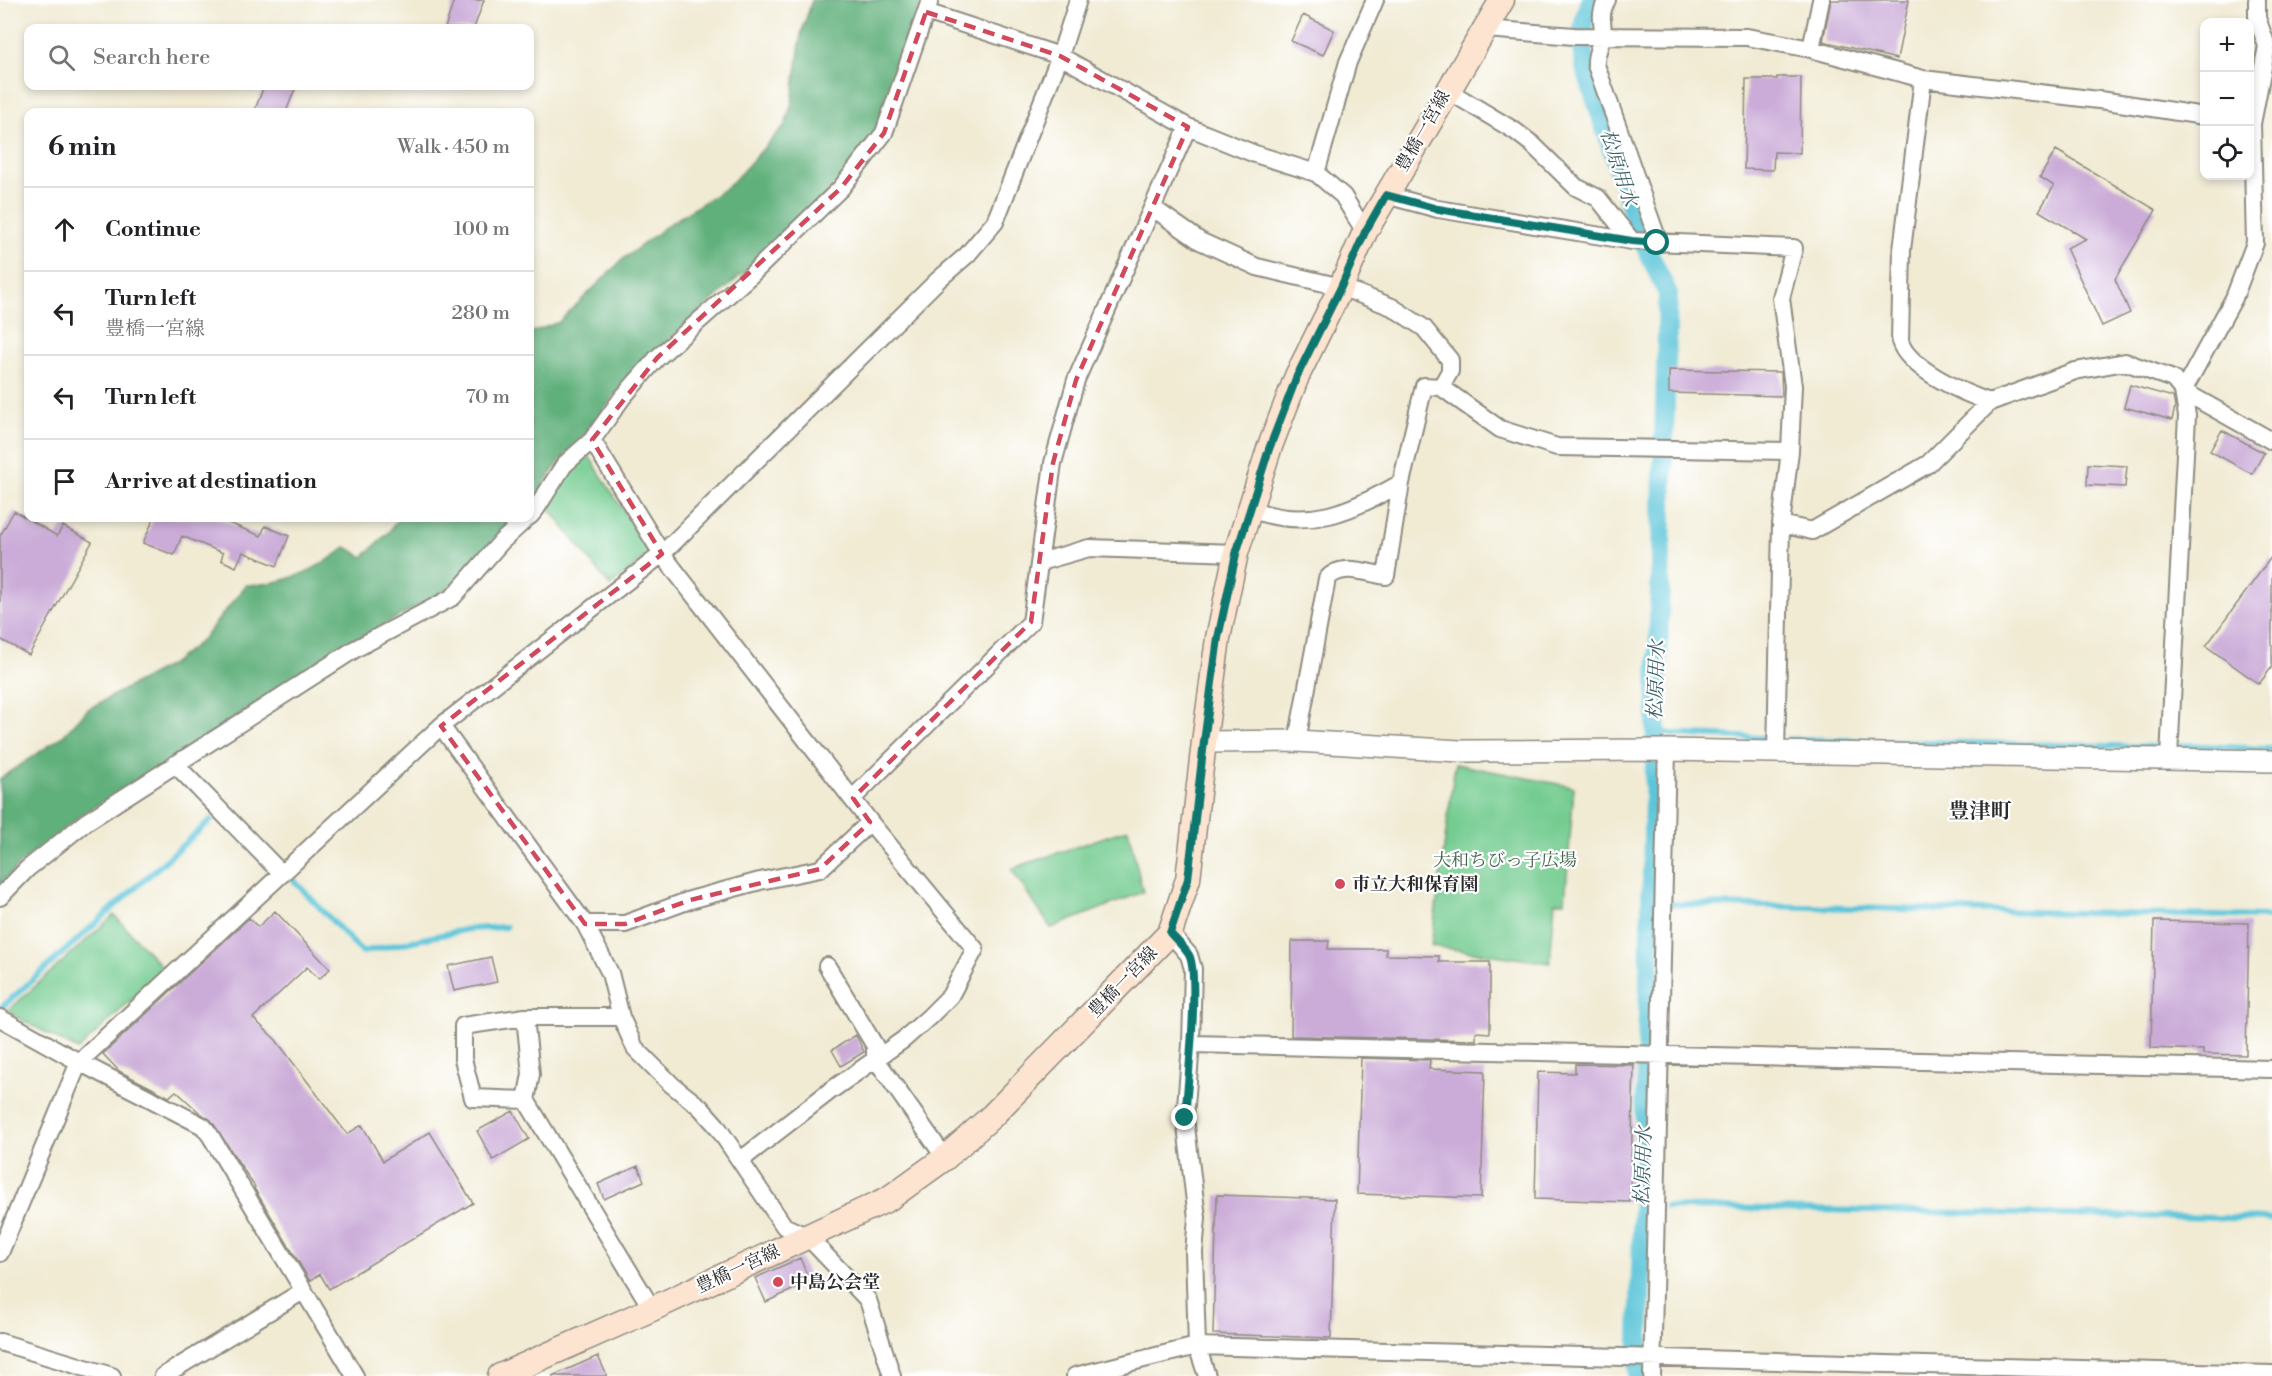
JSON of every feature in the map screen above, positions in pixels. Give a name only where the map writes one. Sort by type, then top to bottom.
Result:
[{"type":"main road","name":"豊橋一宮線","points":[[500,1376],[652,1309],[888,1199],[945,1158],[992,1116],[1170,933],[1188,879],[1218,638],[1236,554],[1269,449],[1297,376],[1365,232],[1502,0]]},
{"type":"street","points":[[0,1253],[79,1062],[441,726],[662,554],[938,280],[967,255],[995,222],[1060,56],[1078,0]]},
{"type":"street","points":[[1316,173],[1348,62],[1375,0]]},
{"type":"street","points":[[1607,0],[1601,14],[1597,36],[1596,65],[1658,243]]},
{"type":"street","points":[[1811,49],[1821,0]]},
{"type":"street","points":[[2254,111],[2269,47],[2257,18],[2255,0]]},
{"type":"street","points":[[534,511],[564,465],[592,440],[622,398],[657,358],[752,274],[841,188],[884,133],[928,6],[1060,56],[1188,127],[1255,154],[1316,173],[1343,196],[1365,232]]},
{"type":"street","points":[[1486,29],[1574,36],[1747,37],[1811,49],[1923,79],[2107,101],[2200,115]]},
{"type":"street","points":[[1923,79],[1902,250],[1900,341],[1902,349],[1908,356],[1948,385],[1972,397],[1990,402]]},
{"type":"street","points":[[1447,90],[1515,131],[1532,144],[1576,187],[1598,198],[1633,241]]},
{"type":"street","points":[[2169,757],[2187,416],[2183,391],[2234,298],[2255,243],[2251,126]]},
{"type":"street","points":[[853,798],[1031,622],[1053,463],[1076,380],[1188,127]]},
{"type":"street","points":[[1386,195],[1438,209],[1633,241],[1794,248],[1781,298],[1793,386],[1790,451],[1781,524],[1776,753]]},
{"type":"street","points":[[1153,208],[1200,241],[1257,267],[1341,287],[1392,307],[1424,328],[1450,360],[1450,371],[1441,387]]},
{"type":"street","points":[[1781,524],[1812,531],[1928,464],[1990,402],[2075,371],[2125,362],[2173,379],[2183,391],[2272,441]]},
{"type":"street","points":[[1297,741],[1328,579],[1333,572],[1342,569],[1386,576],[1401,483],[1424,386],[1441,387],[1500,429],[1557,447],[1790,451]]},
{"type":"street","points":[[592,440],[662,554],[870,822],[975,949],[950,996],[903,1040],[875,1058],[741,1160]]},
{"type":"street","points":[[1250,509],[1269,517],[1300,519],[1332,515],[1362,506],[1401,483]]},
{"type":"street","points":[[0,897],[27,869],[86,822],[355,649],[453,597],[501,542],[523,522]]},
{"type":"street","points":[[1040,562],[1089,549],[1236,554]]},
{"type":"street","points":[[441,726],[585,924],[610,973],[621,1017],[634,1048],[672,1085],[700,1107],[716,1125],[784,1226],[808,1237],[868,1300],[892,1376]]},
{"type":"street","points":[[1204,742],[1297,741],[1460,751],[1667,750],[2169,757],[2272,761]]},
{"type":"street","points":[[1652,1376],[1667,750]]},
{"type":"street","points":[[175,764],[282,874]]},
{"type":"street","points":[[585,924],[625,924],[690,900],[820,868],[870,822]]},
{"type":"street","points":[[1170,933],[1189,955],[1193,969],[1191,1044],[1185,1118],[1197,1218],[1194,1252],[1197,1346],[1208,1376]]},
{"type":"street","points":[[827,966],[875,1046],[875,1058],[945,1158]]},
{"type":"street","points":[[526,1100],[473,1098],[463,1059],[463,1026],[525,1017],[621,1017]]},
{"type":"street","points":[[525,1017],[531,1074],[526,1100],[652,1309]]},
{"type":"street","points":[[0,1018],[203,1126],[354,1376]]},
{"type":"street","points":[[1191,1044],[2272,1069]]},
{"type":"street","points":[[163,1376],[303,1291]]},
{"type":"street","points":[[0,1342],[112,1376]]},
{"type":"street","points":[[1075,1376],[1197,1346],[2272,1374]]},
{"type":"highlighted area","points":[[926,12],[1060,56],[1188,127],[1076,380],[1053,463],[1031,622],[853,798],[870,822],[820,869],[690,900],[625,924],[585,924],[441,726],[662,554],[592,440],[657,358],[841,188],[884,133]]},
{"type":"green space","points":[[812,0],[921,0],[882,123],[837,183],[749,268],[652,354],[616,393],[590,429],[559,462],[534,498],[534,331],[559,322],[622,260],[669,224],[728,187],[785,125],[792,103],[801,35]]},
{"type":"green space","points":[[589,456],[650,553],[610,586],[549,508],[568,472]]},
{"type":"green space","points":[[396,522],[511,522],[458,580],[436,596],[352,642],[174,758],[83,814],[20,864],[0,885],[0,779],[63,736],[88,709],[173,663],[202,640],[246,585],[273,582],[299,575],[324,563],[346,547],[363,557]]},
{"type":"green space","name":"大和ちびっ子広場","points":[[1455,764],[1574,787],[1565,902],[1555,902],[1550,963],[1431,946]]},
{"type":"green space","points":[[1128,829],[1143,892],[1051,928],[1011,869]]},
{"type":"green space","points":[[114,915],[164,969],[78,1050],[11,1014],[9,1010]]},
{"type":"building","points":[[454,0],[484,0],[475,24],[446,24]]},
{"type":"building","points":[[1831,0],[1909,0],[1897,59],[1823,41]]},
{"type":"building","points":[[1303,15],[1334,30],[1323,55],[1291,41]]},
{"type":"building","points":[[1777,77],[1801,77],[1800,153],[1774,152],[1773,170],[1744,169],[1746,79],[1777,79]]},
{"type":"building","points":[[262,90],[294,90],[288,108],[256,108]]},
{"type":"building","points":[[2056,150],[2156,210],[2115,279],[2130,313],[2102,326],[2066,248],[2086,239],[2039,211],[2054,186],[2040,177]]},
{"type":"building","points":[[1669,370],[1781,372],[1782,396],[1669,393]]},
{"type":"building","points":[[2130,385],[2173,397],[2175,407],[2172,420],[2124,407]]},
{"type":"building","points":[[2222,430],[2264,453],[2252,474],[2210,451]]},
{"type":"building","points":[[2088,464],[2127,466],[2125,487],[2087,485]]},
{"type":"building","points":[[14,511],[24,517],[24,522],[33,522],[57,536],[63,526],[92,542],[29,655],[0,639],[0,536]]},
{"type":"building","points":[[152,522],[226,522],[261,536],[265,526],[289,536],[277,566],[243,552],[236,567],[221,560],[223,553],[182,536],[174,555],[143,543]]},
{"type":"building","points":[[2272,556],[2272,667],[2259,684],[2206,646]]},
{"type":"building","points":[[275,911],[330,969],[319,979],[307,967],[253,1018],[276,1040],[347,1134],[362,1125],[383,1161],[430,1132],[473,1203],[329,1289],[320,1274],[310,1281],[255,1187],[211,1120],[176,1091],[169,1097],[119,1071],[103,1054],[249,918],[258,927]]},
{"type":"building","points":[[2154,921],[2249,923],[2246,1055],[2203,1054],[2203,1050],[2151,1048]]},
{"type":"building","points":[[1292,941],[1329,941],[1328,949],[1386,949],[1386,955],[1439,956],[1439,962],[1490,962],[1490,1033],[1476,1032],[1476,1040],[1291,1036]]},
{"type":"building","points":[[491,957],[497,982],[454,991],[448,966]]},
{"type":"building","points":[[856,1035],[864,1052],[841,1066],[832,1050]]},
{"type":"building","points":[[1361,1058],[1430,1060],[1429,1069],[1485,1071],[1481,1198],[1357,1194]]},
{"type":"building","points":[[1575,1064],[1634,1065],[1630,1202],[1535,1199],[1538,1072],[1575,1073]]},
{"type":"building","points":[[513,1111],[529,1139],[493,1160],[477,1131]]},
{"type":"building","points":[[638,1166],[644,1181],[604,1199],[598,1184]]},
{"type":"building","points":[[1217,1195],[1335,1199],[1331,1338],[1213,1334]]},
{"type":"building","name":"中島公会堂","points":[[800,1258],[810,1282],[766,1302],[755,1278]]},
{"type":"building","points":[[598,1356],[607,1376],[552,1376]]},
{"type":"waterway","name":"松原用水","points":[[1592,0],[1588,7],[1583,32],[1585,67],[1639,232],[1668,294],[1638,1376]]},
{"type":"waterway","points":[[1655,728],[1671,734],[1764,738]]},
{"type":"waterway","points":[[1789,739],[2158,747]]},
{"type":"waterway","points":[[2181,745],[2272,749]]},
{"type":"waterway","points":[[0,1009],[211,820]]},
{"type":"waterway","points":[[285,871],[362,952],[469,929],[506,927]]},
{"type":"waterway","points":[[1672,904],[2272,917]]},
{"type":"waterway","points":[[1666,1207],[2272,1219]]},
{"type":"place","name":"市立大和保育園","points":[[1340,884]]},
{"type":"place","name":"中島公会堂","points":[[778,1282]]},
{"type":"district","name":"豊津町","points":[[1980,812]]},
{"type":"route","points":[[1185,1118],[1191,1044],[1193,969],[1189,955],[1170,933],[1188,879],[1218,638],[1236,554],[1269,449],[1297,376],[1365,232],[1386,195],[1438,209],[1632,241],[1657,243]]}]
